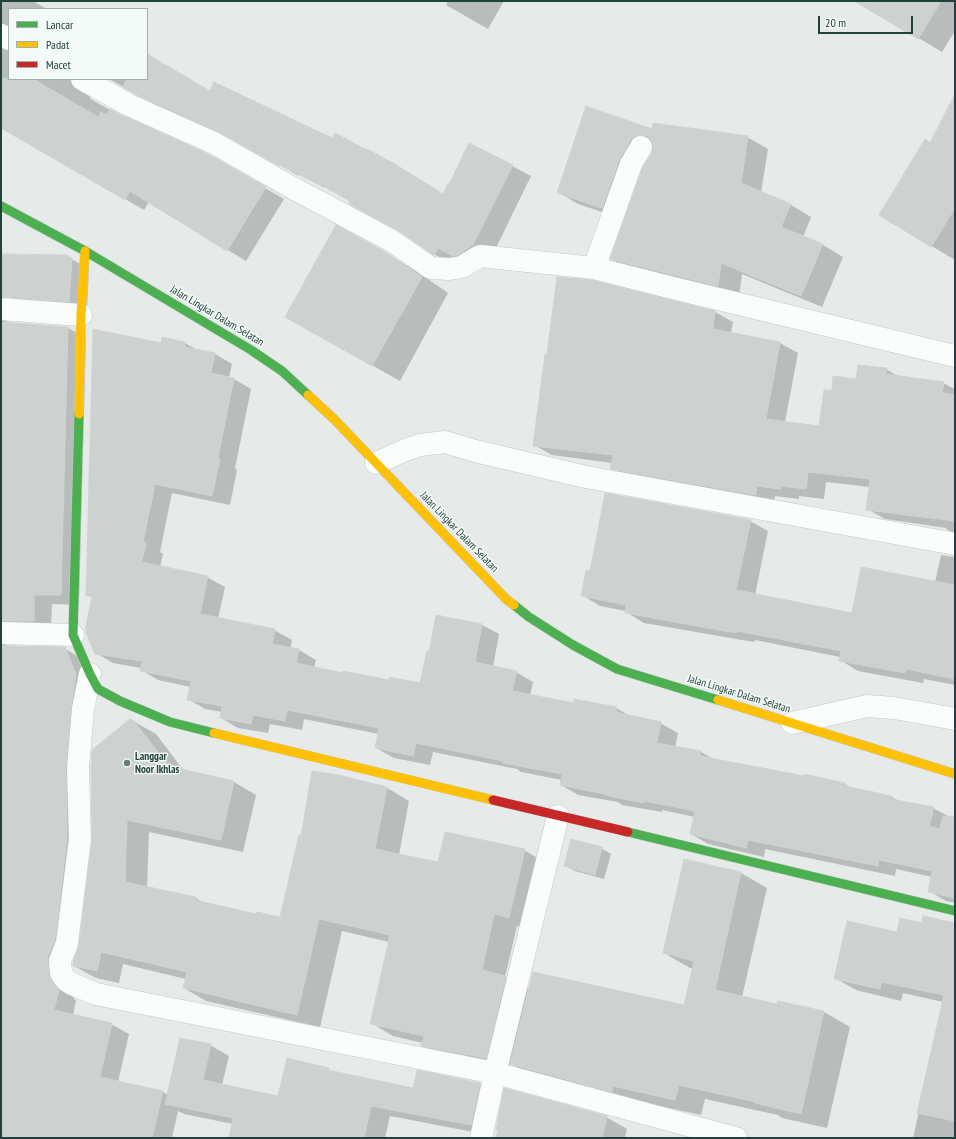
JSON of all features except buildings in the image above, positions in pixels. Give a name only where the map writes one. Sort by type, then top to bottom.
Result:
[{"type":"street","points":[[84,80],[129,105],[214,143],[290,187],[392,241],[431,268],[449,269],[462,267],[480,256],[594,268],[955,356]]},
{"type":"street","points":[[594,268],[631,164],[641,147]]},
{"type":"street","name":"Jalan Lingkar Dalam Selatan","points":[[1,206],[85,251],[251,350],[282,371],[334,419],[507,600],[529,617],[574,645],[617,669],[955,774]]},
{"type":"street","points":[[85,251],[81,315],[73,635],[98,689],[114,698],[170,722],[955,911]]},
{"type":"street","points":[[1,309],[81,315]]},
{"type":"street","points":[[376,463],[420,445],[445,442],[475,451],[586,477],[955,544]]},
{"type":"street","points":[[1,633],[73,635]]},
{"type":"street","points":[[90,674],[83,709],[78,768],[80,839],[67,943],[60,961],[61,973],[66,980],[96,994],[495,1073],[736,1138]]},
{"type":"street","points":[[792,723],[866,706],[894,708],[955,719]]},
{"type":"street","points":[[481,1138],[495,1073],[558,816]]},
{"type":"traffic: fast","points":[[1,206],[85,251],[251,350],[282,371],[308,395]]},
{"type":"traffic: fast","points":[[79,414],[73,635],[98,689],[120,701],[170,722],[214,733]]},
{"type":"traffic: fast","points":[[514,605],[529,617],[573,645],[617,669],[718,700]]},
{"type":"traffic: fast","points":[[628,832],[955,911]]},
{"type":"traffic: slow","points":[[79,414],[81,315],[85,251]]},
{"type":"traffic: slow","points":[[308,395],[334,419],[507,600],[514,605]]},
{"type":"traffic: slow","points":[[718,700],[955,774]]},
{"type":"traffic: slow","points":[[214,733],[493,800]]},
{"type":"traffic: jam","points":[[493,800],[628,832]]},
{"type":"place","name":"Langgar Noor Ikhlas","points":[[127,763]]}]
